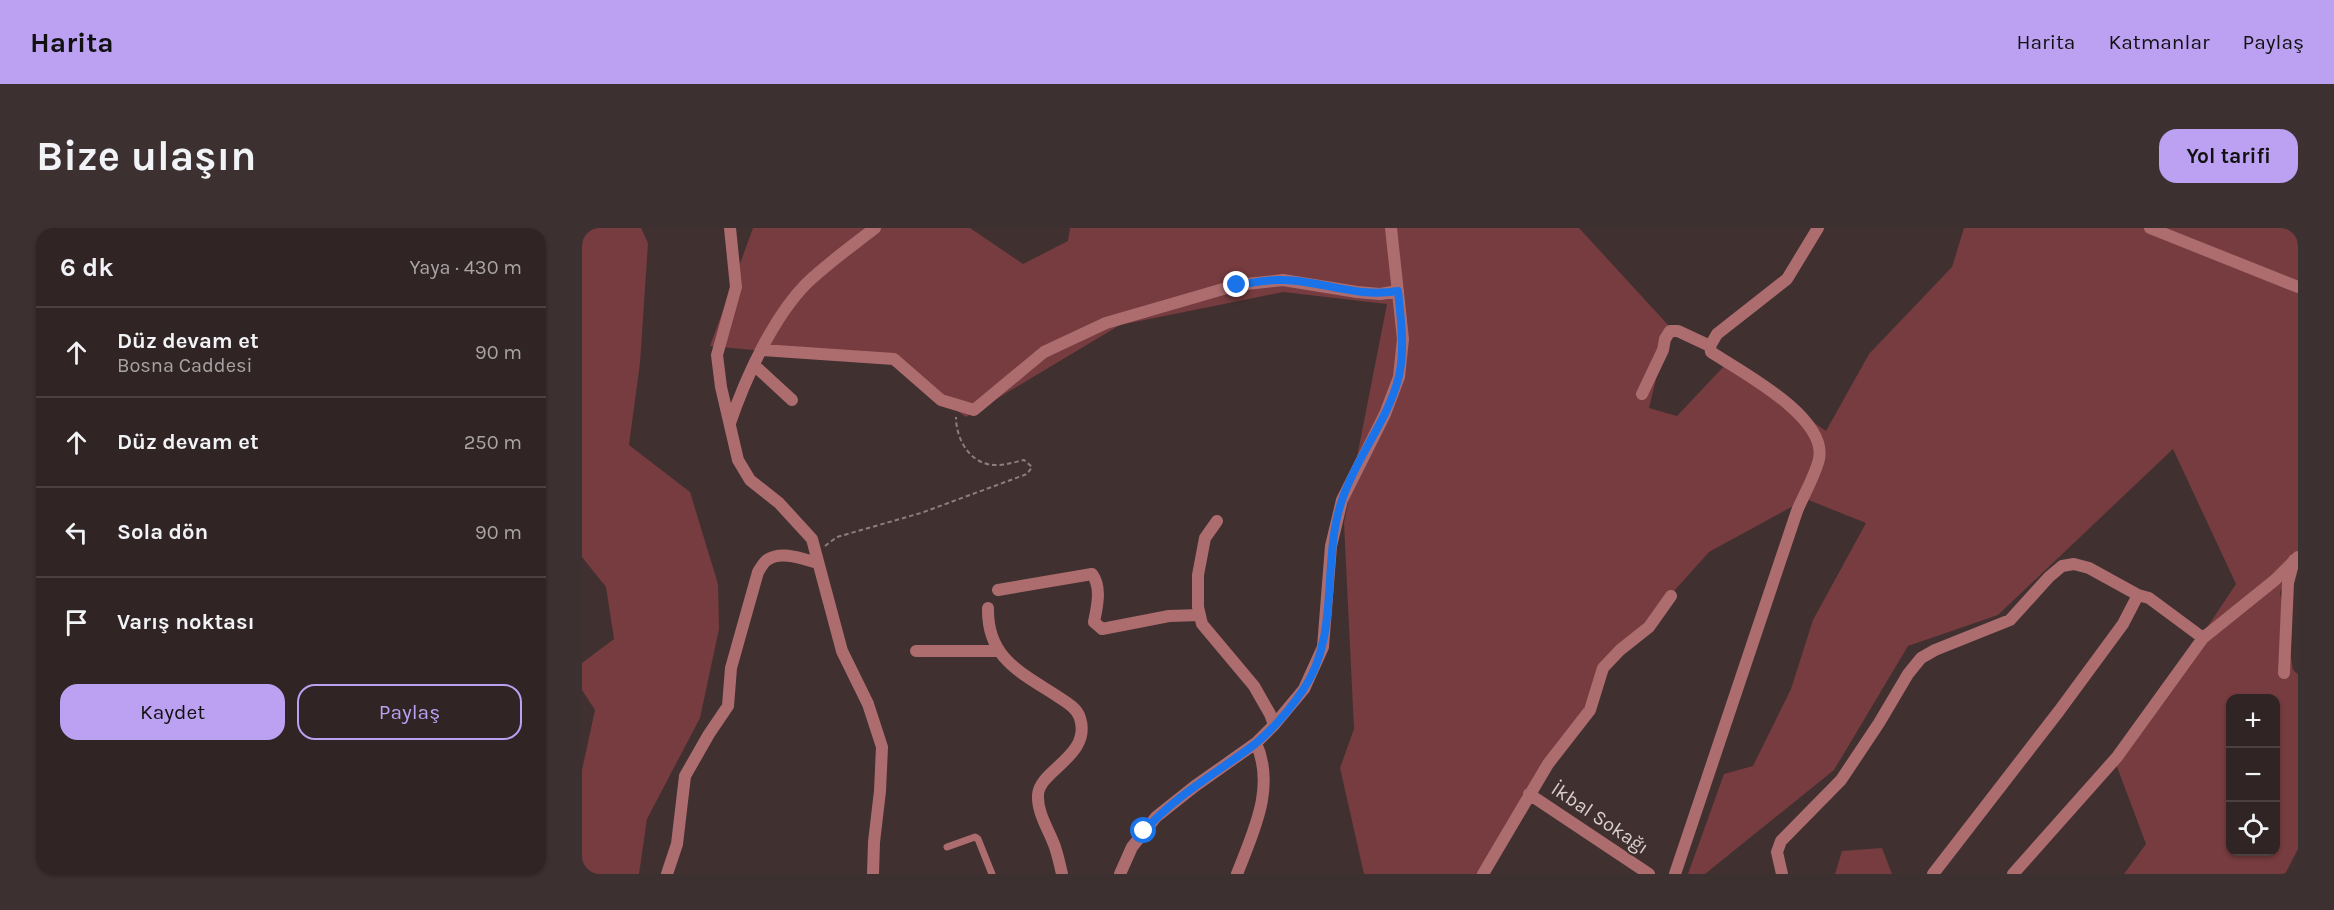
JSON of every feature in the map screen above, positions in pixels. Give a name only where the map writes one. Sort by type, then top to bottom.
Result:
[{"type":"street","points":[[730,228],[736,287],[717,355],[721,387],[738,460],[750,480],[779,503],[812,540],[842,651],[868,704],[882,747],[880,791],[873,842],[873,874]]},
{"type":"street","points":[[730,424],[743,386],[790,303],[808,282],[875,228]]},
{"type":"street","points":[[1120,874],[1132,847],[1156,818],[1195,786],[1256,743],[1274,725],[1304,689],[1323,647],[1331,546],[1342,500],[1385,414],[1398,377],[1403,339],[1391,228]]},
{"type":"street","points":[[1675,874],[1797,510],[1819,457],[1816,435],[1796,412],[1772,392],[1711,352],[1710,346],[1717,334],[1787,279],[1818,228]]},
{"type":"street","points":[[2150,228],[2298,287]]},
{"type":"street","points":[[762,350],[894,359],[941,400],[975,410],[1044,352],[1106,323],[1237,285],[1283,280],[1357,292],[1380,294],[1398,291]]},
{"type":"street","points":[[1642,394],[1670,331],[1678,331],[1710,346]]},
{"type":"street","points":[[754,365],[792,400]]},
{"type":"street","points":[[1217,520],[1205,538],[1198,575],[1202,624],[1254,686],[1274,725]]},
{"type":"street","points":[[667,874],[676,844],[685,776],[728,706],[731,668],[758,572],[766,561],[776,557],[817,558]]},
{"type":"street","points":[[2013,874],[2117,757],[2203,638],[2275,580],[2296,558]]},
{"type":"street","points":[[2284,673],[2288,582],[2296,558]]},
{"type":"street","points":[[1782,874],[1777,852],[1781,841],[1841,780],[1908,674],[1922,658],[1935,650],[2010,620],[2062,566],[2074,564],[2090,567],[2138,595],[2150,598],[2203,638]]},
{"type":"street","points":[[998,590],[1092,574],[1096,579],[1098,600],[1094,622],[1102,629],[1169,616],[1200,615]]},
{"type":"street","points":[[1933,874],[2123,624],[2138,595]]},
{"type":"street","points":[[1483,874],[1548,764],[1590,710],[1603,668],[1620,650],[1649,627],[1671,596]]},
{"type":"street","points":[[988,608],[988,624],[998,651],[1012,665],[1070,705],[1080,717],[1082,728],[1079,741],[1070,755],[1040,785],[1038,795],[1040,810],[1055,847],[1062,874]]},
{"type":"street","points":[[916,651],[998,651]]},
{"type":"street","points":[[1238,874],[1256,829],[1263,793],[1262,762],[1256,743]]},
{"type":"street","name":"İkbal Sokağı","points":[[1529,794],[1649,874]]},
{"type":"lane","points":[[947,847],[975,837],[978,839],[992,874]]},
{"type":"path","points":[[817,558],[837,537],[921,513],[1027,474],[1032,467],[1024,460],[996,465],[984,464],[972,457],[960,441],[956,414]]},
{"type":"shaded area","points":[[582,228],[641,228],[648,243],[640,363],[629,445],[690,492],[718,584],[719,629],[700,718],[647,819],[639,874],[583,874],[582,770],[595,710],[582,690],[582,663],[614,639],[606,587],[582,557]]},
{"type":"shaded area","points":[[753,228],[970,228],[1023,264],[1068,241],[1070,228],[1579,228],[1669,326],[1649,408],[1677,416],[1728,362],[1826,431],[1869,354],[1952,267],[1964,228],[2298,228],[2298,559],[2280,592],[2293,670],[2298,674],[2298,849],[2285,874],[2124,874],[2146,844],[2116,764],[2236,584],[2173,449],[1998,615],[1908,646],[1834,770],[1705,874],[1688,874],[1724,774],[1753,766],[1791,689],[1813,620],[1866,523],[1806,499],[1709,552],[1615,657],[1484,874],[1364,874],[1340,768],[1354,729],[1344,523],[1387,304],[1283,292],[1120,325],[966,417],[887,362],[710,346]]},
{"type":"shaded area","points":[[1882,848],[1892,874],[1835,874],[1842,851]]},
{"type":"route","points":[[1144,831],[1167,807],[1256,743],[1304,689],[1323,647],[1331,546],[1342,500],[1385,414],[1398,377],[1403,339],[1398,291],[1380,294],[1357,292],[1283,280],[1237,285]]}]
